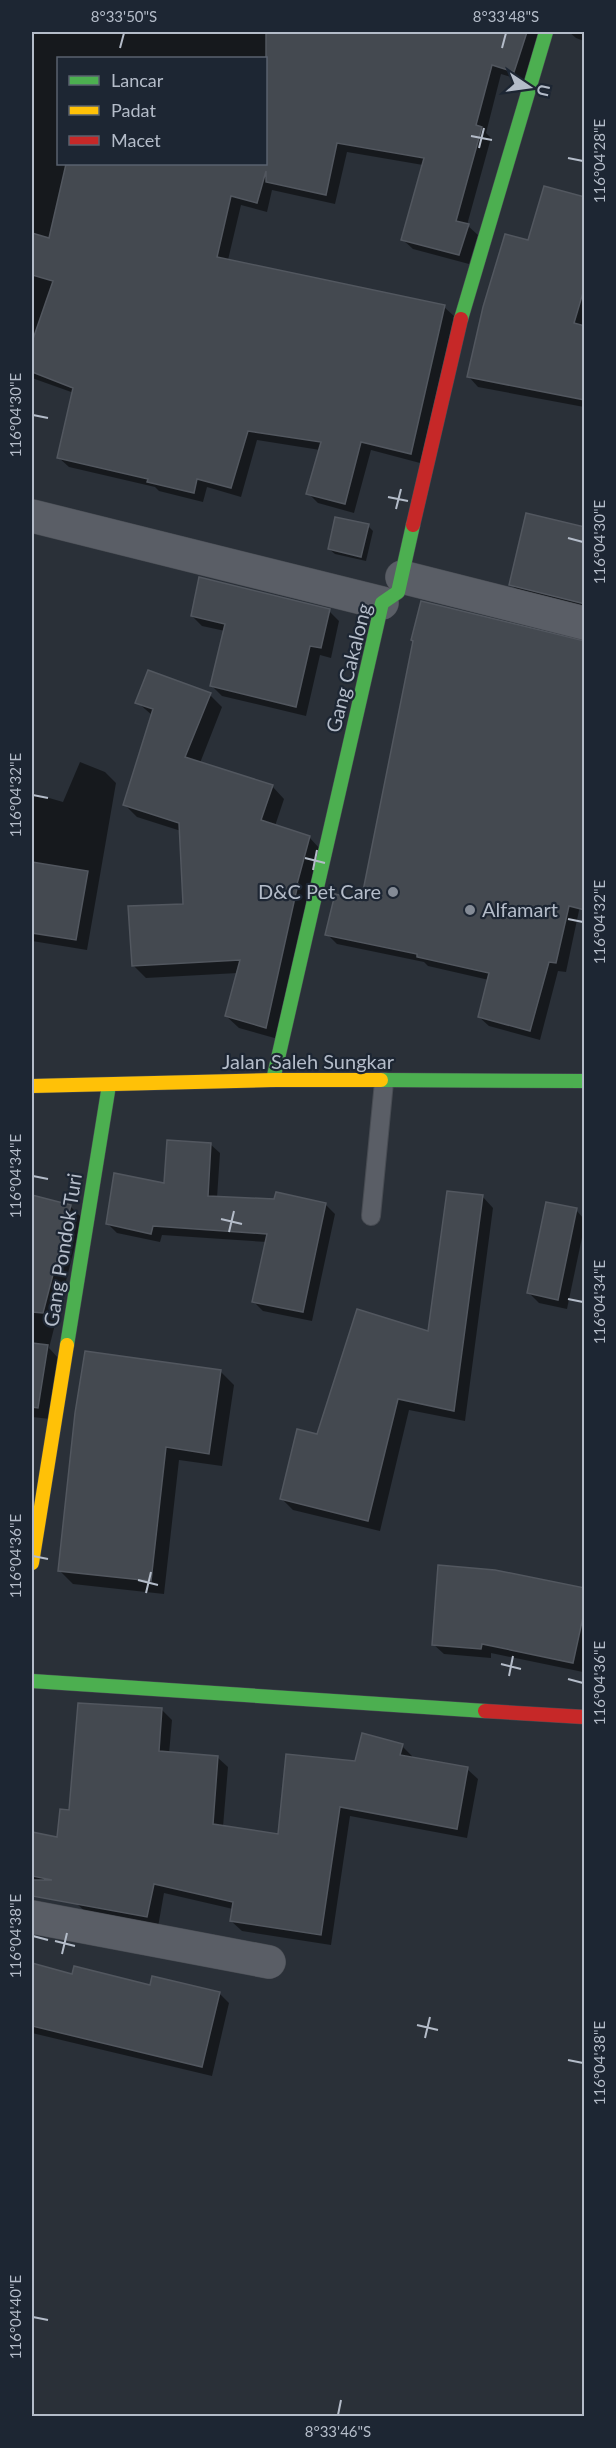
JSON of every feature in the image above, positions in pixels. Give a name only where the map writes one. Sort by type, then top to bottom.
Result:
[{"type":"main road","name":"Gang Cakalong","points":[[273,1080],[382,603],[398,592],[465,302],[546,32]]},
{"type":"main road","name":"Jalan Saleh Sungkar","points":[[32,1086],[273,1080],[585,1082]]},
{"type":"main road","name":"Gang Pondok Turi","points":[[32,1563],[109,1085]]},
{"type":"main road","points":[[32,1681],[585,1717]]},
{"type":"street","points":[[32,516],[382,603]]},
{"type":"street","points":[[402,577],[585,623]]},
{"type":"street","points":[[32,1917],[269,1962]]},
{"type":"lane","points":[[371,1216],[384,1082]]},
{"type":"building","points":[[266,32],[527,32],[514,72],[492,65],[476,125],[482,127],[456,221],[469,224],[459,255],[401,240],[424,158],[337,143],[326,195],[266,182],[266,171],[257,203],[231,196],[217,257],[445,305],[411,454],[361,442],[345,504],[306,494],[321,442],[248,431],[231,488],[197,479],[194,493],[147,482],[148,479],[57,458],[73,388],[32,372],[32,342],[53,281],[32,275],[32,233],[49,238],[66,165],[267,165]]},
{"type":"building","points":[[544,186],[585,197],[585,286],[574,323],[585,326],[585,400],[467,377],[483,307],[505,234],[528,240]]},
{"type":"building","points":[[526,513],[585,527],[585,604],[509,585]]},
{"type":"building","points":[[335,517],[369,524],[361,557],[328,549]]},
{"type":"building","points":[[199,577],[330,609],[321,648],[310,646],[296,707],[210,686],[225,624],[191,616]]},
{"type":"building","points":[[421,601],[585,641],[585,910],[569,906],[556,963],[549,962],[530,1031],[478,1017],[489,973],[417,957],[417,954],[325,935],[335,894],[361,901],[413,641],[411,640]]},
{"type":"building","points":[[148,670],[211,693],[185,757],[273,785],[261,820],[310,836],[297,884],[266,1028],[225,1016],[240,960],[132,966],[128,906],[183,904],[179,823],[123,805],[153,709],[135,703]]},
{"type":"building","points":[[32,862],[88,871],[76,940],[32,933]]},
{"type":"building","points":[[167,1140],[211,1143],[208,1196],[274,1199],[276,1192],[326,1203],[303,1312],[252,1302],[267,1234],[153,1226],[151,1234],[106,1224],[114,1173],[164,1183]]},
{"type":"building","points":[[447,1191],[483,1195],[454,1411],[398,1399],[368,1521],[280,1499],[297,1429],[317,1434],[357,1309],[428,1331]]},
{"type":"building","points":[[32,1195],[71,1205],[43,1313],[32,1312]]},
{"type":"building","points":[[546,1202],[577,1208],[558,1300],[527,1293]]},
{"type":"building","points":[[32,1343],[48,1345],[38,1408],[32,1407]]},
{"type":"building","points":[[85,1351],[221,1370],[209,1454],[166,1447],[151,1581],[58,1571],[75,1413]]},
{"type":"building","points":[[438,1565],[495,1570],[585,1588],[585,1608],[573,1663],[482,1644],[481,1649],[432,1645]]},
{"type":"building","points":[[78,1703],[162,1708],[159,1751],[218,1756],[213,1824],[278,1834],[286,1754],[355,1761],[362,1733],[403,1744],[400,1755],[468,1767],[457,1829],[340,1807],[321,1935],[230,1921],[233,1902],[154,1884],[147,1917],[32,1896],[33,1880],[52,1880],[32,1876],[32,1832],[57,1837],[60,1809],[69,1810]]},
{"type":"building","points":[[32,1963],[72,1974],[74,1966],[150,1985],[152,1976],[220,1992],[202,2067],[32,2026]]},
{"type":"traffic: fast","points":[[461,319],[546,32]]},
{"type":"traffic: fast","points":[[273,1080],[382,603],[398,592],[413,525]]},
{"type":"traffic: fast","points":[[381,1080],[584,1081]]},
{"type":"traffic: fast","points":[[67,1345],[109,1085]]},
{"type":"traffic: fast","points":[[32,1681],[485,1711]]},
{"type":"traffic: slow","points":[[32,1086],[273,1080],[381,1080]]},
{"type":"traffic: slow","points":[[32,1563],[67,1345]]},
{"type":"traffic: jam","points":[[413,525],[461,319]]},
{"type":"traffic: jam","points":[[485,1711],[584,1717]]},
{"type":"place","name":"D&C Pet Care","points":[[393,892]]},
{"type":"place","name":"Alfamart","points":[[470,910]]}]
